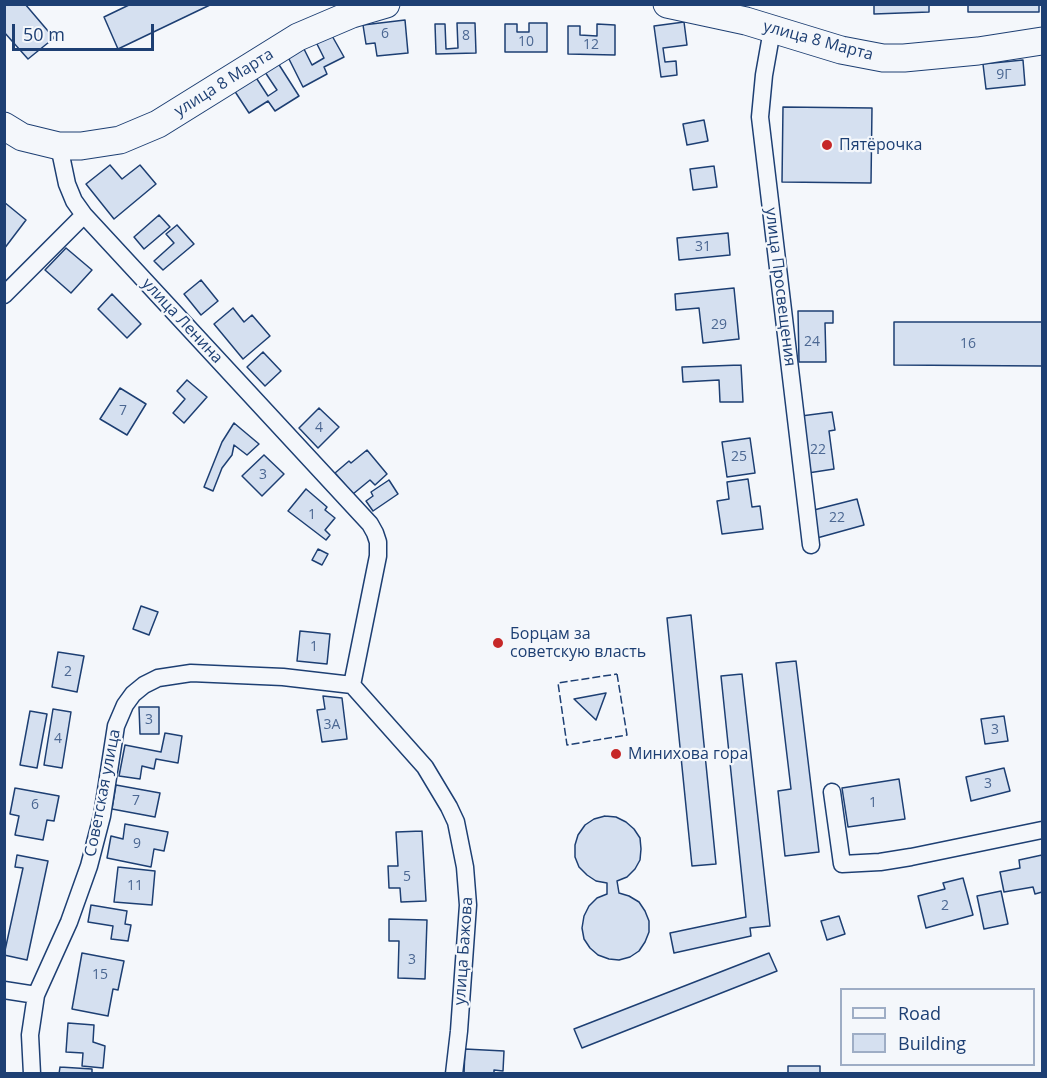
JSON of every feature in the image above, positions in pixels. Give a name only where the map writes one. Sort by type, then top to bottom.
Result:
[{"type":"main road","name":"улица 8 Марта","points":[[58,146],[102,144],[140,133],[208,94],[298,37],[352,14],[386,4]]},
{"type":"main road","name":"улица 8 Марта","points":[[668,4],[736,19],[841,50],[883,58],[978,51],[1042,41]]},
{"type":"main road","points":[[4,126],[22,137],[58,146]]},
{"type":"street","name":"улица Просвещения","points":[[772,30],[760,117],[812,545]]},
{"type":"street","name":"улица Ленина","points":[[58,146],[67,184],[74,201],[84,215],[370,524],[378,542],[378,556],[352,685]]},
{"type":"street","points":[[4,295],[84,215]]},
{"type":"street","name":"Советская улица","points":[[32,1074],[30,1035],[36,995],[69,922],[89,866],[102,816],[116,726],[125,705],[133,694],[158,678],[191,673],[283,677],[352,685]]},
{"type":"street","name":"улица Бажова","points":[[352,685],[425,767],[437,784],[456,822],[465,867],[468,905],[454,1074]]},
{"type":"street","points":[[832,792],[842,864],[880,862],[911,857],[1042,830]]},
{"type":"street","points":[[4,990],[36,995]]},
{"type":"building","points":[[4,4],[25,4],[54,38],[28,59],[4,32]]},
{"type":"building","points":[[131,4],[212,4],[118,49],[104,17]]},
{"type":"building","points":[[874,4],[929,4],[929,12],[874,14]]},
{"type":"building","points":[[968,4],[1039,4],[1039,12],[968,12]]},
{"type":"building","points":[[405,20],[408,53],[377,56],[375,43],[366,44],[363,25]]},
{"type":"building","points":[[684,22],[687,45],[663,48],[665,62],[676,61],[677,75],[661,77],[654,26]]},
{"type":"building","points":[[457,23],[475,23],[476,53],[436,54],[435,24],[445,24],[446,49],[458,48]]},
{"type":"building","points":[[529,23],[547,23],[547,52],[505,52],[505,24],[517,24],[517,32],[529,32]]},
{"type":"building","points":[[597,24],[615,25],[615,55],[568,54],[568,26],[580,26],[580,35],[597,36]]},
{"type":"building","points":[[331,34],[344,57],[324,67],[327,74],[303,87],[285,51],[301,43],[312,65],[324,58],[316,42]]},
{"type":"building","points":[[276,60],[299,96],[275,111],[268,101],[249,113],[234,90],[255,76],[268,96],[277,90],[263,69]]},
{"type":"building","points":[[1023,60],[1025,85],[986,89],[983,64]]},
{"type":"building","name":"Пятёрочка","points":[[783,107],[872,108],[871,183],[782,182]]},
{"type":"building","points":[[704,120],[708,141],[687,145],[683,124]]},
{"type":"building","points":[[110,165],[122,179],[140,165],[156,184],[114,219],[86,184]]},
{"type":"building","points":[[714,166],[717,187],[693,190],[690,169]]},
{"type":"building","points":[[4,202],[26,220],[4,249]]},
{"type":"building","points":[[159,215],[170,227],[144,249],[134,237]]},
{"type":"building","points":[[177,225],[194,244],[163,270],[154,261],[174,243],[166,234]]},
{"type":"building","points":[[728,233],[730,255],[679,260],[677,238]]},
{"type":"building","points":[[66,248],[92,270],[71,293],[45,270]]},
{"type":"building","points":[[201,280],[218,301],[201,315],[184,294]]},
{"type":"building","points":[[734,288],[739,339],[703,343],[699,308],[676,310],[675,294]]},
{"type":"building","points":[[112,294],[141,324],[127,338],[98,309]]},
{"type":"building","points":[[233,308],[244,322],[252,315],[270,336],[243,359],[214,324]]},
{"type":"building","points":[[798,311],[833,311],[833,323],[825,323],[826,362],[799,362]]},
{"type":"building","points":[[894,322],[1042,322],[1042,366],[894,365]]},
{"type":"building","points":[[263,352],[281,371],[265,386],[247,367]]},
{"type":"building","points":[[741,365],[743,402],[720,402],[719,380],[683,382],[682,367]]},
{"type":"building","points":[[187,380],[207,397],[184,423],[173,413],[185,399],[177,391]]},
{"type":"building","points":[[120,388],[146,404],[127,435],[100,419]]},
{"type":"building","points":[[319,408],[339,427],[318,448],[299,428]]},
{"type":"building","points":[[832,412],[835,430],[829,431],[834,469],[808,473],[801,416]]},
{"type":"building","points":[[234,423],[259,444],[247,455],[234,445],[232,455],[222,468],[213,491],[204,487],[222,442]]},
{"type":"building","points":[[750,438],[755,473],[727,477],[722,442]]},
{"type":"building","points":[[367,450],[387,474],[375,485],[370,480],[353,494],[335,473]]},
{"type":"building","points":[[264,455],[284,474],[262,496],[242,476]]},
{"type":"building","points":[[748,479],[752,507],[760,506],[763,529],[722,534],[717,501],[729,499],[727,482]]},
{"type":"building","points":[[389,480],[398,494],[373,511],[366,501],[373,496],[371,492]]},
{"type":"building","points":[[306,489],[327,507],[325,510],[335,518],[325,530],[330,535],[326,540],[288,511]]},
{"type":"building","points":[[857,499],[864,525],[817,538],[810,511]]},
{"type":"building","points":[[318,549],[328,554],[322,565],[312,560]]},
{"type":"building","points":[[141,606],[158,612],[149,635],[133,629]]},
{"type":"building","points":[[691,615],[716,864],[692,866],[667,618]]},
{"type":"building","points":[[300,631],[330,634],[327,664],[297,661]]},
{"type":"building","points":[[58,652],[84,656],[77,692],[52,687]]},
{"type":"building","points":[[796,661],[819,852],[785,856],[778,791],[791,789],[776,663]]},
{"type":"building","points":[[742,674],[770,926],[750,928],[751,936],[674,953],[670,933],[746,917],[721,676]]},
{"type":"building","points":[[606,693],[596,720],[574,699]]},
{"type":"building","points":[[323,696],[342,698],[347,739],[322,742],[317,710],[325,709]]},
{"type":"building","points":[[139,707],[159,707],[159,734],[140,734]]},
{"type":"building","points":[[53,709],[71,712],[62,768],[44,765]]},
{"type":"building","points":[[30,711],[47,714],[37,768],[20,765]]},
{"type":"building","points":[[1004,716],[1008,741],[985,744],[981,719]]},
{"type":"building","points":[[165,733],[182,736],[178,763],[156,759],[154,769],[142,766],[140,779],[119,776],[125,745],[161,752]]},
{"type":"building","points":[[1004,768],[1010,791],[971,801],[966,777]]},
{"type":"building","points":[[899,779],[905,819],[848,827],[842,788]]},
{"type":"building","points":[[116,785],[160,793],[155,817],[112,809]]},
{"type":"building","points":[[15,788],[59,796],[54,821],[47,820],[43,840],[15,835],[19,816],[10,814]]},
{"type":"building","points":[[605,816],[616,817],[626,822],[640,838],[640,860],[627,877],[617,881],[619,893],[639,902],[649,921],[649,932],[639,951],[619,960],[598,955],[584,939],[582,928],[584,916],[589,906],[597,898],[607,894],[607,883],[596,881],[587,875],[579,867],[575,857],[578,835],[585,825]]},
{"type":"building","points":[[125,824],[168,832],[164,851],[154,849],[151,867],[107,858],[111,836],[123,839]]},
{"type":"building","points":[[422,831],[426,901],[401,902],[400,888],[389,888],[388,866],[398,866],[396,832]]},
{"type":"building","points":[[17,855],[48,861],[27,960],[4,955],[23,868],[15,867]]},
{"type":"building","points":[[1042,855],[1042,892],[1035,894],[1033,887],[1004,892],[1000,872],[1020,868],[1019,860]]},
{"type":"building","points":[[118,867],[155,871],[152,905],[114,902]]},
{"type":"building","points":[[963,878],[973,915],[926,928],[918,896],[945,889],[943,883]]},
{"type":"building","points":[[1001,891],[1008,924],[984,929],[977,896]]},
{"type":"building","points":[[91,905],[127,911],[125,924],[131,925],[128,941],[111,939],[113,926],[88,922]]},
{"type":"building","points":[[839,916],[845,934],[827,940],[821,921]]},
{"type":"building","points":[[389,919],[427,920],[425,979],[398,978],[399,941],[389,941]]},
{"type":"building","points":[[82,953],[124,961],[118,990],[113,989],[108,1016],[72,1009]]},
{"type":"building","points":[[769,953],[777,971],[582,1048],[574,1029]]},
{"type":"building","points":[[68,1023],[94,1025],[93,1042],[105,1046],[103,1068],[82,1066],[83,1053],[66,1052]]},
{"type":"building","points":[[465,1049],[504,1051],[503,1071],[494,1070],[494,1074],[464,1074]]},
{"type":"building","points":[[788,1066],[820,1066],[820,1074],[788,1074]]},
{"type":"building","points":[[60,1067],[92,1069],[92,1074],[59,1074]]},
{"type":"fence","points":[[617,674],[627,735],[567,745],[558,683],[617,674]]},
{"type":"place","name":"Пятёрочка","points":[[827,145]]},
{"type":"place","name":"Борцам за советскую власть","points":[[498,643]]},
{"type":"place","name":"Минихова гора","points":[[616,754]]}]
